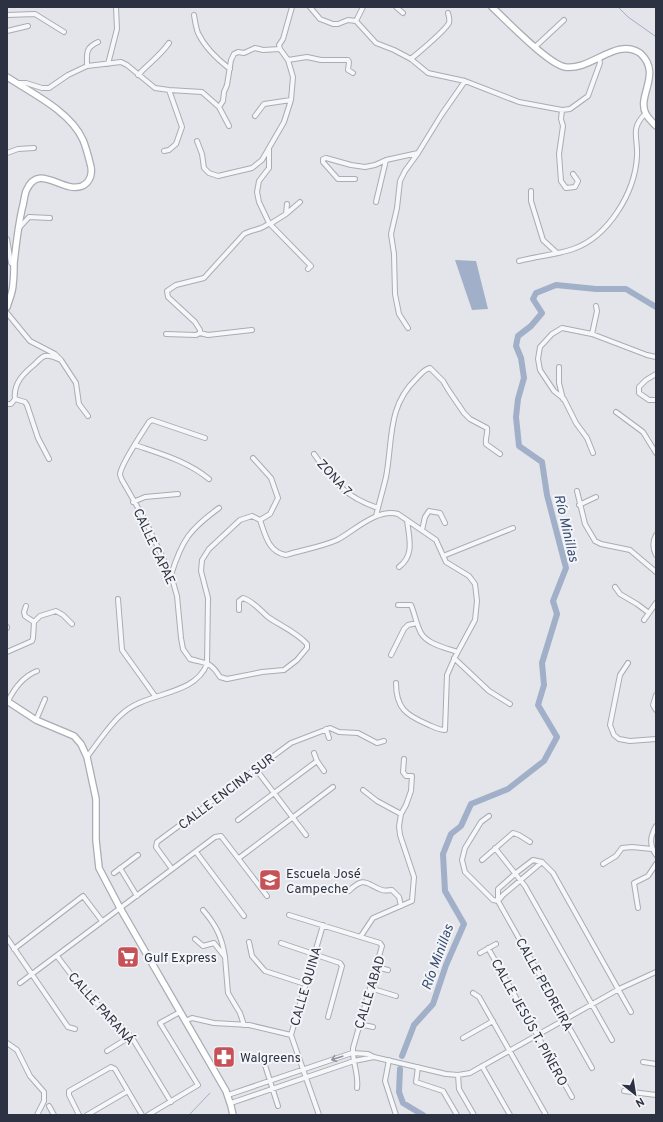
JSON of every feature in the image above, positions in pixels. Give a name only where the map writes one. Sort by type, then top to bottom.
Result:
[{"type":"street","points":[[108,64],[117,28],[116,7]]},
{"type":"street","points":[[197,141],[202,154],[204,168],[209,173],[218,176],[252,168],[262,160],[284,122],[291,100],[293,77],[288,60],[280,49],[280,45],[292,7]]},
{"type":"street","points":[[310,7],[320,19],[333,24],[338,24],[348,20],[356,21],[376,43],[411,59],[428,73],[465,81],[519,102],[562,110],[570,109],[588,96],[600,63],[599,58]]},
{"type":"street","points":[[356,21],[363,7]]},
{"type":"street","points":[[396,7],[403,13]]},
{"type":"street","points":[[492,7],[535,47],[557,65],[565,67],[580,67],[614,50],[626,48],[639,52],[647,59],[651,67],[653,78],[644,104],[645,114],[656,126]]},
{"type":"street","points":[[411,59],[429,44],[448,24],[450,19],[448,13]]},
{"type":"street","points":[[7,14],[35,14],[64,32]]},
{"type":"street","points":[[194,15],[198,32],[208,49],[230,68]]},
{"type":"street","points":[[535,47],[564,20]]},
{"type":"street","points":[[7,31],[28,26]]},
{"type":"street","points":[[87,66],[87,51],[91,46],[98,42]]},
{"type":"street","points":[[138,75],[150,62],[162,53],[169,43]]},
{"type":"street","points":[[220,107],[227,85],[231,60],[234,54],[238,52],[244,53],[255,48],[263,50],[280,49]]},
{"type":"street","points":[[288,60],[307,57],[321,60],[348,60],[348,70],[353,73]]},
{"type":"street","points":[[16,83],[26,83],[42,88],[49,88],[68,75],[87,66],[121,62],[127,65],[155,88],[202,92],[220,107],[228,126]]},
{"type":"street","points":[[7,77],[62,113],[73,124],[83,139],[91,166],[89,181],[82,186],[73,188],[48,178],[39,178],[34,180],[26,191],[18,230],[13,285],[7,307]]},
{"type":"street","points":[[408,328],[399,314],[394,294],[394,254],[391,234],[397,208],[400,181],[442,114],[465,81]]},
{"type":"street","points":[[164,151],[169,150],[176,144],[182,127],[169,90]]},
{"type":"street","points":[[256,116],[264,104],[291,100]]},
{"type":"street","points":[[562,110],[561,119],[563,126],[559,154],[561,181],[566,188],[575,186],[578,181],[573,174]]},
{"type":"street","points":[[519,261],[573,249],[586,243],[605,228],[619,212],[631,187],[637,157],[636,127],[639,120],[645,114]]},
{"type":"street","points":[[7,153],[18,149],[34,148]]},
{"type":"street","points":[[269,148],[269,168],[259,181],[257,192],[259,202],[269,224],[311,266],[308,269]]},
{"type":"street","points":[[355,179],[338,179],[323,162],[323,159],[326,158],[351,165],[365,166],[375,165],[386,160],[418,153]]},
{"type":"street","points":[[376,202],[386,160]]},
{"type":"street","points":[[530,191],[531,201],[543,240],[556,253]]},
{"type":"street","points":[[200,333],[200,330],[195,322],[168,297],[167,291],[176,285],[204,278],[244,234],[250,230],[265,228],[286,214],[300,202]]},
{"type":"street","points":[[286,214],[287,204]]},
{"type":"street","points":[[18,230],[29,217],[50,218]]},
{"type":"street","points":[[7,240],[9,260],[11,264],[14,264]]},
{"type":"street","points":[[592,334],[597,311],[596,306]]},
{"type":"street","points":[[7,313],[30,341],[54,354],[60,360],[76,383],[79,404],[88,416]]},
{"type":"street","points":[[564,399],[554,391],[540,370],[538,359],[540,347],[552,334],[562,328],[592,334],[656,357]]},
{"type":"street","points":[[166,334],[196,335],[200,333],[208,335],[252,330]]},
{"type":"street","points":[[7,404],[11,404],[15,399],[17,384],[22,375],[43,356],[60,360]]},
{"type":"street","points":[[559,367],[559,383],[564,399],[576,424],[587,438],[593,453]]},
{"type":"street","points":[[376,516],[386,476],[395,412],[400,399],[410,385],[426,369],[430,368],[443,381],[449,392],[470,419],[487,428],[488,433],[485,439],[486,444],[500,454]]},
{"type":"street","points":[[656,374],[646,380],[639,387],[639,393],[649,400],[656,400]]},
{"type":"street","points":[[15,399],[24,402],[27,405],[38,438],[49,460]]},
{"type":"street","points":[[616,412],[643,432],[656,450]]},
{"type":"street","name":"CALLE CAPAE","points":[[205,438],[152,420],[149,422],[122,467],[120,474],[145,520],[171,575],[177,596],[181,638],[184,652],[190,659],[207,664]]},
{"type":"street","points":[[135,446],[179,460],[209,479]]},
{"type":"street","name":"ZONA 7","points":[[314,454],[332,478],[348,494],[360,501],[378,508]]},
{"type":"street","points":[[253,458],[271,478],[278,498],[270,514],[260,520]]},
{"type":"street","points":[[577,492],[579,505],[585,524],[596,541],[601,544],[630,550],[656,572]]},
{"type":"street","points":[[134,502],[145,497],[178,494]]},
{"type":"street","points":[[579,505],[596,497]]},
{"type":"street","points":[[171,575],[178,553],[186,538],[201,522],[219,508]]},
{"type":"street","points":[[422,530],[425,516],[429,511],[440,513],[445,523]]},
{"type":"street","points":[[87,757],[122,714],[134,705],[154,696],[184,687],[197,678],[204,670],[207,664],[208,598],[201,571],[202,560],[209,549],[240,520],[252,516],[260,520],[269,545],[278,553],[286,554],[336,540],[376,516],[391,512],[408,520],[436,540],[446,562],[469,576],[475,584],[477,601],[474,620],[454,658],[448,675],[445,730],[440,730],[406,714],[396,695],[396,683]]},
{"type":"street","points":[[399,567],[403,564],[410,551],[408,520]]},
{"type":"street","points":[[442,556],[513,528]]},
{"type":"street","points":[[656,535],[653,543],[654,552],[656,555]]},
{"type":"street","points":[[615,587],[620,594],[649,613]]},
{"type":"street","points":[[207,664],[213,667],[220,677],[227,680],[262,672],[284,670],[297,660],[307,648],[307,644],[301,637],[268,616],[249,600],[243,598],[239,601],[239,610]]},
{"type":"street","points":[[118,599],[122,650],[154,696]]},
{"type":"street","points":[[644,620],[656,603]]},
{"type":"street","points":[[398,605],[411,605],[421,634],[427,640],[457,652]]},
{"type":"street","points":[[26,606],[25,616],[34,622]]},
{"type":"street","points":[[7,652],[32,641],[34,622],[40,616],[56,611],[63,615],[72,624]]},
{"type":"street","points":[[391,655],[404,629],[408,625],[417,623]]},
{"type":"street","points":[[454,658],[490,691],[510,704]]},
{"type":"street","points":[[628,663],[620,675],[610,725],[614,735],[619,739],[630,742],[656,739]]},
{"type":"street","points":[[37,671],[29,674],[13,692],[8,701],[36,720],[74,736],[81,744],[87,757],[96,799],[96,840],[99,868],[120,908],[228,1095],[233,1115]]},
{"type":"street","points":[[656,695],[653,705],[656,710]]},
{"type":"street","points":[[36,720],[45,699]]},
{"type":"street","points":[[329,738],[326,729],[330,728],[340,732],[358,733],[377,743],[384,741]]},
{"type":"street","name":"CALLE ENCINA SUR","points":[[172,869],[156,847],[157,842],[255,768],[291,743],[326,729]]},
{"type":"street","points":[[314,753],[317,761],[324,771]]},
{"type":"street","points":[[361,936],[373,918],[412,901],[414,877],[400,835],[399,826],[401,814],[412,791],[412,776],[406,776],[403,772],[404,759]]},
{"type":"street","points":[[238,820],[317,761]]},
{"type":"street","points":[[255,768],[306,835]]},
{"type":"street","points":[[239,858],[333,787]]},
{"type":"street","points":[[363,790],[377,801],[401,814]]},
{"type":"street","points":[[489,816],[481,822],[465,848],[462,860],[465,872],[493,900],[498,900]]},
{"type":"street","points":[[656,826],[650,841],[652,849],[656,855]]},
{"type":"street","points":[[482,860],[513,833],[520,835],[530,842]]},
{"type":"street","points":[[20,983],[215,837],[221,836],[267,896]]},
{"type":"street","points":[[603,864],[616,856],[622,848],[632,847],[652,849]]},
{"type":"street","points":[[495,848],[521,880],[612,1040]]},
{"type":"street","points":[[196,852],[244,916]]},
{"type":"street","points":[[114,873],[138,855]]},
{"type":"street","points":[[498,900],[498,889],[516,873],[533,860],[542,862],[553,873],[631,1012]]},
{"type":"street","points":[[498,900],[542,862]]},
{"type":"street","points":[[638,908],[634,883],[648,876],[656,864]]},
{"type":"street","points":[[120,868],[137,896]]},
{"type":"street","points":[[349,891],[363,882],[370,883],[383,891],[392,890],[399,896],[401,906]]},
{"type":"street","points":[[14,949],[83,896],[102,922]]},
{"type":"street","name":"CALLE PEDREIRA","points":[[498,900],[592,1068]]},
{"type":"street","points":[[203,910],[210,918],[222,940],[228,993],[240,1012],[244,1025]]},
{"type":"street","name":"CALLE ABAD","points":[[289,915],[380,942],[382,946],[352,1053],[358,1079],[357,1088]]},
{"type":"street","name":"CALLE QUINA","points":[[319,1115],[291,1035],[323,925]]},
{"type":"street","points":[[7,938],[68,1027],[75,1029]]},
{"type":"street","points":[[194,939],[203,946],[214,943],[225,957]]},
{"type":"street","points":[[249,942],[252,956],[265,971],[305,984]]},
{"type":"street","points":[[281,943],[340,963],[342,966],[328,1017]]},
{"type":"street","points":[[480,953],[496,944]]},
{"type":"street","name":"CALLE JESÚS T. PIÑERO","points":[[488,948],[572,1097]]},
{"type":"street","name":"CALLE PARANÁ","points":[[57,956],[82,989],[131,1036],[171,1102]]},
{"type":"street","points":[[376,967],[388,970]]},
{"type":"street","points":[[228,1095],[352,1053],[368,1054],[374,1057],[446,1074],[458,1075],[470,1073],[619,989],[656,972]]},
{"type":"street","points":[[370,988],[396,996]]},
{"type":"street","points":[[473,993],[479,997],[546,1115]]},
{"type":"street","points":[[148,1115],[198,1085],[160,1023],[180,1012]]},
{"type":"street","points":[[185,1021],[192,1018],[214,1023],[244,1025],[291,1035]]},
{"type":"street","points":[[463,1038],[493,1021]]},
{"type":"street","points":[[359,1024],[373,1027]]},
{"type":"street","points":[[107,1051],[131,1036]]},
{"type":"street","points":[[7,1043],[17,1050],[30,1076],[44,1092],[44,1101],[37,1115]]},
{"type":"street","points":[[231,1103],[354,1062],[374,1057]]},
{"type":"street","points":[[389,1060],[385,1081],[396,1115]]},
{"type":"street","points":[[264,1062],[278,1106]]},
{"type":"street","points":[[643,1062],[656,1064]]},
{"type":"street","points":[[482,1066],[510,1115]]},
{"type":"street","points":[[79,1115],[69,1095],[69,1091],[111,1067],[115,1069],[142,1115]]},
{"type":"street","points":[[418,1067],[416,1082],[443,1090],[457,1115]]},
{"type":"street","points":[[458,1075],[459,1089],[474,1115]]},
{"type":"street","points":[[624,1090],[656,1095]]},
{"type":"street","points":[[87,1115],[128,1091]]},
{"type":"street","points":[[49,1106],[54,1115]]},
{"type":"water","points":[[455,260],[476,261],[488,309],[472,310]]},
{"type":"waterway","points":[[618,7],[628,17],[656,38]]},
{"type":"waterway","name":"Río Minillas","points":[[402,1056],[414,1025],[433,1004],[446,965],[464,924],[445,891],[443,854],[451,834],[461,826],[471,804],[508,789],[544,761],[557,737],[538,705],[544,685],[542,663],[557,614],[553,601],[566,568],[547,495],[542,462],[519,446],[516,417],[518,399],[524,378],[521,358],[516,346],[518,336],[531,326],[542,313],[533,299],[536,293],[556,285],[596,289],[626,289],[656,307]]},
{"type":"waterway","name":"Río Minillas","points":[[400,1069],[399,1092],[403,1103],[423,1115]]},
{"type":"waterway","points":[[189,1115],[210,1093]]},
{"type":"place","name":"Escuela José Campeche","points":[[270,880]]},
{"type":"place","name":"Gulf Express","points":[[128,957]]},
{"type":"place","name":"Walgreens","points":[[224,1057]]}]
